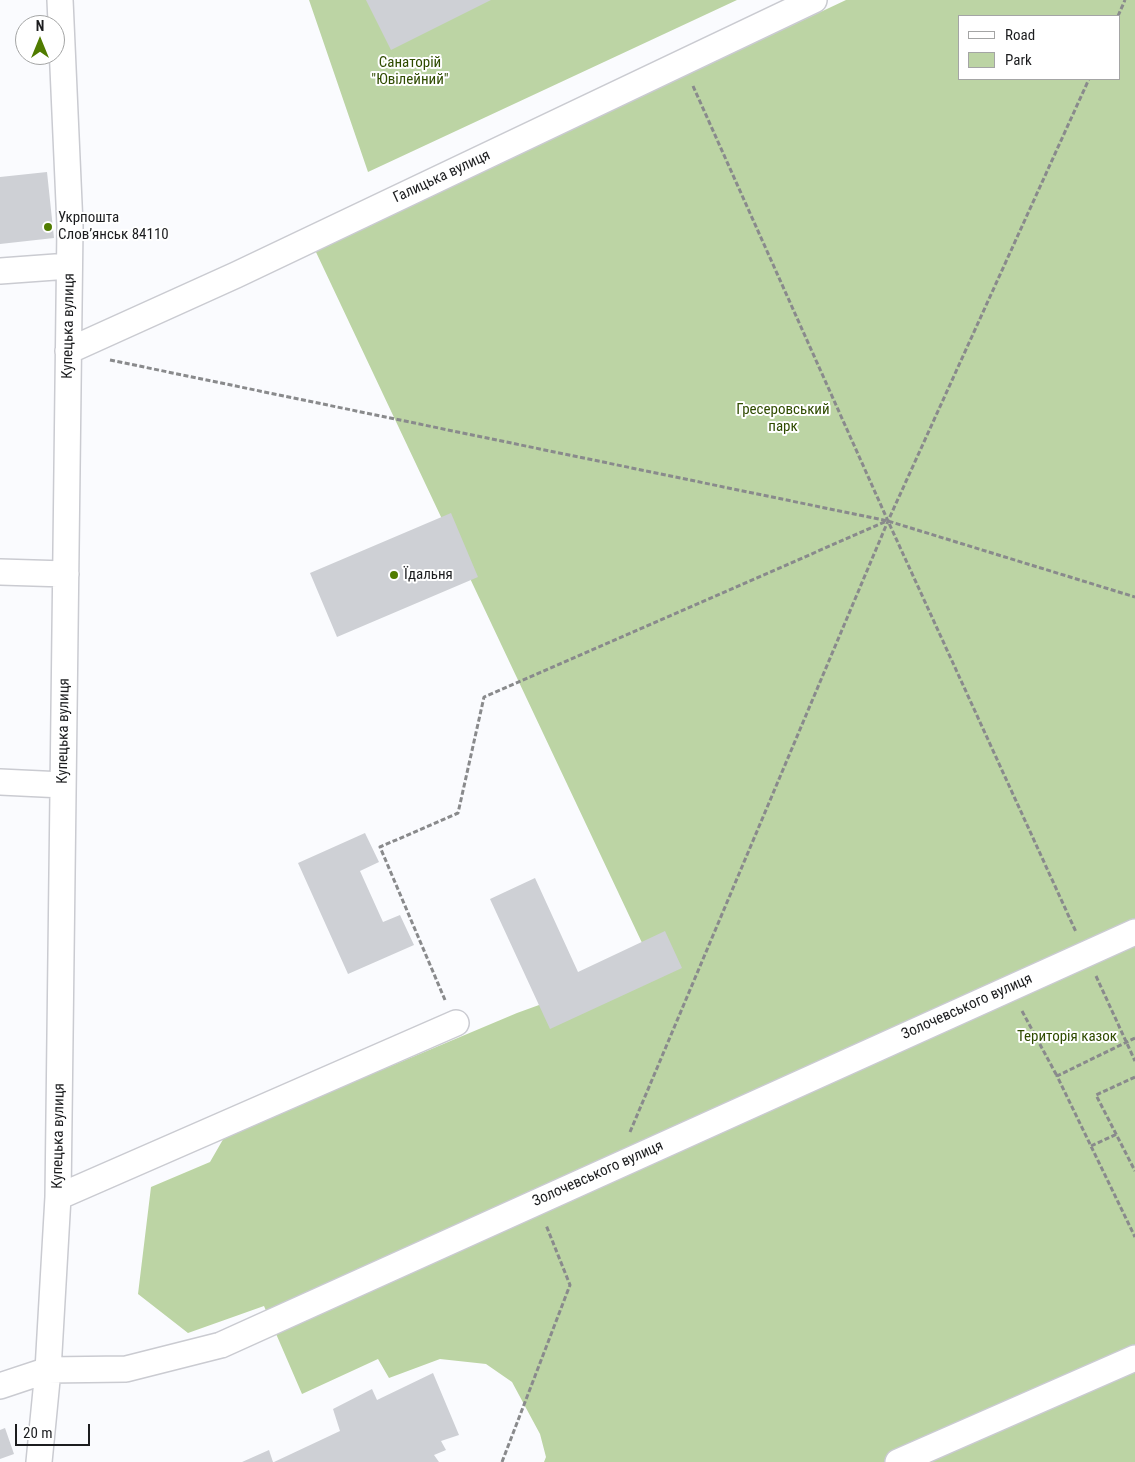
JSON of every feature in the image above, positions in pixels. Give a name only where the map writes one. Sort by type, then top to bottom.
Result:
[{"type":"street","name":"Купецька вулиця","points":[[39,1462],[48,1370],[58,1197],[70,226],[60,0]]},
{"type":"street","name":"Галицька вулиця","points":[[68,351],[236,275],[814,0]]},
{"type":"street","points":[[0,271],[69,266]]},
{"type":"street","points":[[0,572],[66,574]]},
{"type":"street","points":[[0,782],[63,785]]},
{"type":"street","name":"Золочевського вулиця","points":[[0,1386],[48,1370],[126,1369],[221,1345],[1135,932]]},
{"type":"street","points":[[58,1197],[456,1023]]},
{"type":"street","points":[[898,1462],[1135,1358]]},
{"type":"path","points":[[1118,15],[1125,0]]},
{"type":"path","points":[[683,62],[888,521],[1058,894]]},
{"type":"path","points":[[615,1166],[888,521],[1089,80]]},
{"type":"path","points":[[107,359],[888,521],[1135,597]]},
{"type":"path","points":[[456,1023],[380,847],[458,813],[484,697],[888,521]]},
{"type":"path","points":[[1009,988],[1056,1076],[1135,1237]]},
{"type":"path","points":[[1056,1076],[1135,1038]]},
{"type":"path","points":[[1135,1077],[1096,1095],[1135,1171]]},
{"type":"path","points":[[1091,1146],[1117,1134]]},
{"type":"path","points":[[502,1462],[570,1285],[536,1202]]},
{"type":"green space","name":"Санаторій \"Ювілейний\"","points":[[309,0],[737,0],[368,172]]},
{"type":"green space","name":"Гресеровський парк","points":[[846,0],[1135,0],[1135,1462],[544,1462],[546,1457],[540,1434],[512,1382],[486,1364],[440,1359],[389,1378],[378,1359],[302,1394],[264,1306],[188,1333],[138,1294],[151,1187],[210,1162],[225,1136],[517,1013],[652,964],[315,250]]},
{"type":"building","points":[[366,0],[491,0],[391,50]]},
{"type":"building","points":[[47,172],[54,238],[0,244],[0,177]]},
{"type":"building","name":"Їдальня","points":[[451,513],[478,577],[337,637],[310,573]]},
{"type":"building","points":[[365,833],[379,862],[360,871],[383,922],[400,915],[414,945],[348,974],[298,863]]},
{"type":"building","points":[[535,878],[578,972],[665,931],[682,968],[550,1029],[490,899]]},
{"type":"building","points":[[433,1373],[459,1435],[441,1441],[446,1450],[434,1455],[439,1462],[274,1462],[340,1431],[333,1409],[372,1389],[377,1400]]},
{"type":"building","points":[[5,1428],[14,1454],[0,1459],[0,1430]]},
{"type":"building","points":[[269,1450],[273,1462],[242,1462]]},
{"type":"place","name":"Укрпошта Слов’янськ 84110","points":[[48,227]]},
{"type":"place","name":"Їдальня","points":[[394,575]]},
{"type":"park label","name":"Територія казок","points":[[1067,1037]]}]
